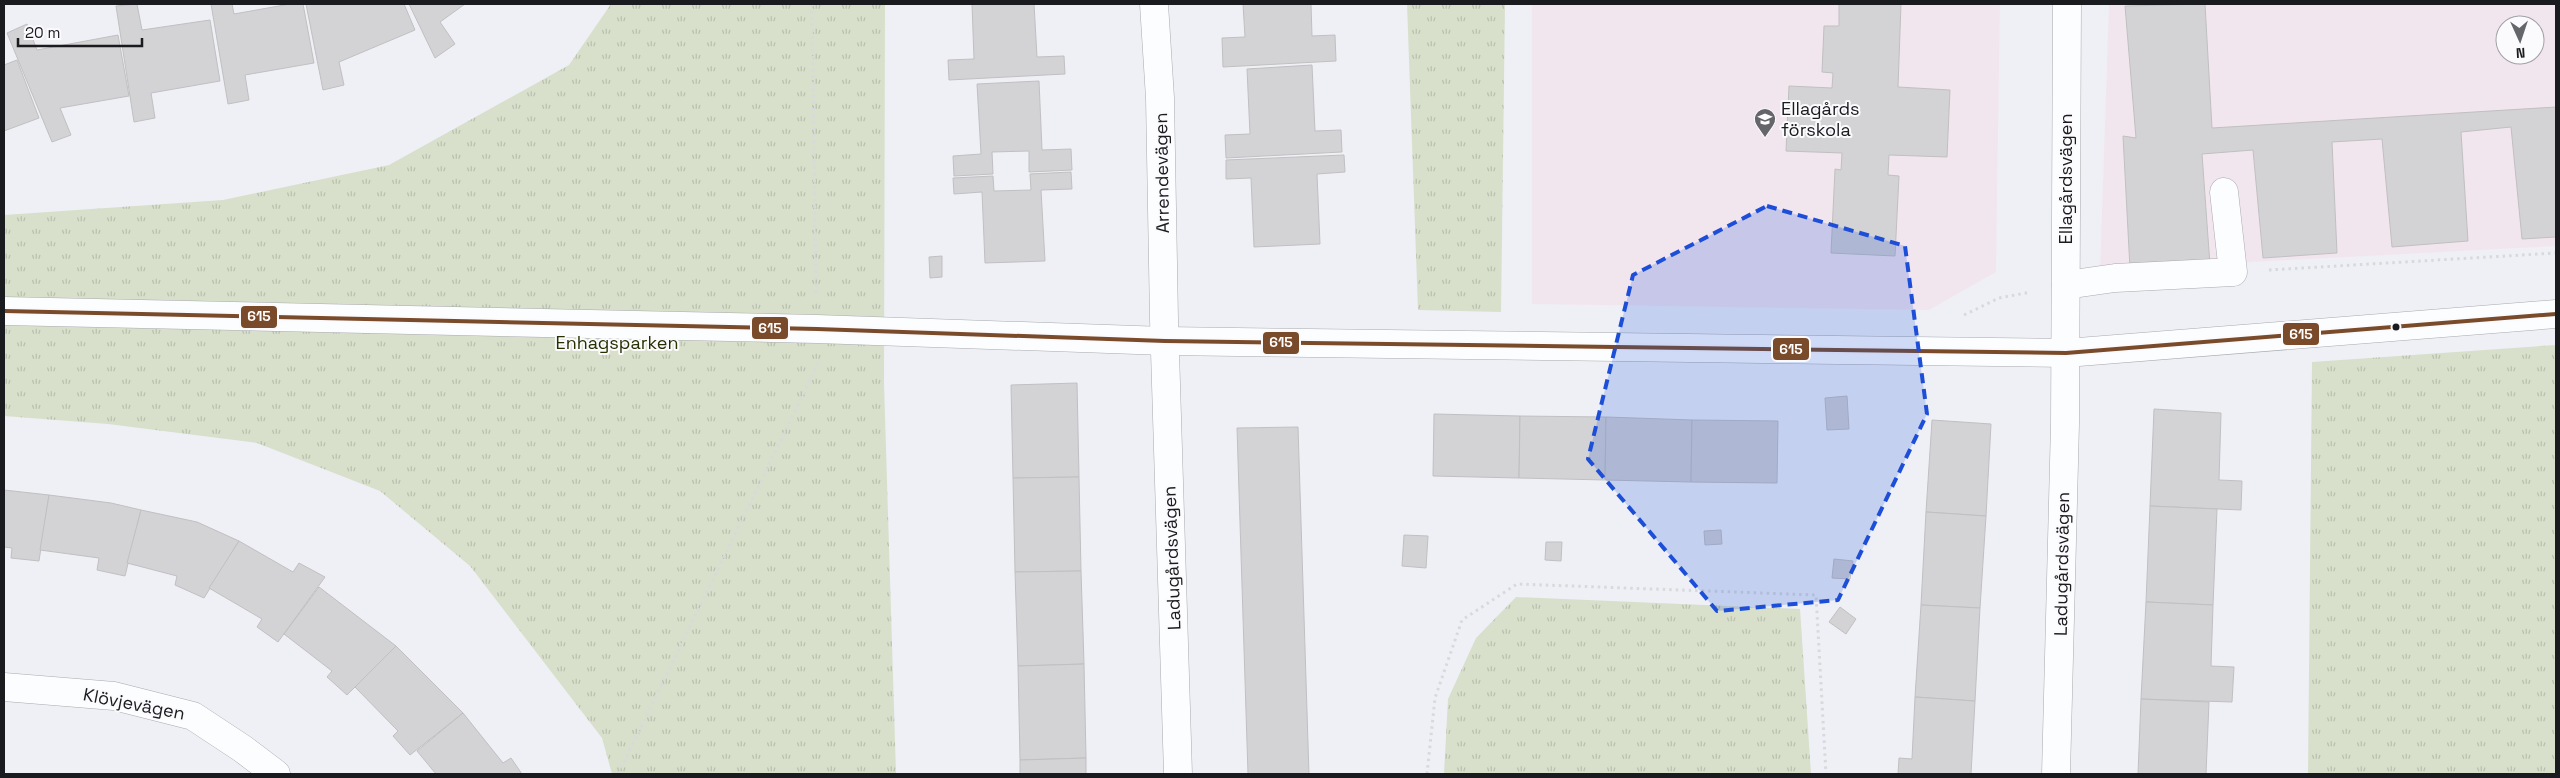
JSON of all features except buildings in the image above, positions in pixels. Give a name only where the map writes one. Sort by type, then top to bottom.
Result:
[{"type":"street","name":"Arrendevägen","points":[[1154,4],[1160,98],[1165,341]]},
{"type":"street","name":"Ellagårdsvägen","points":[[2066,353],[2067,4]]},
{"type":"street","points":[[2066,285],[2115,278],[2233,272],[2224,192]]},
{"type":"street","points":[[4,311],[817,329],[1165,341],[2066,353],[2556,314]]},
{"type":"street","name":"Ladugårdsvägen","points":[[1165,341],[1178,774]]},
{"type":"street","name":"Ladugårdsvägen","points":[[2056,774],[2066,353]]},
{"type":"street","name":"Klövjevägen","points":[[4,687],[114,696],[192,716],[243,749],[276,774]]},
{"type":"path","points":[[618,774],[818,363],[812,4]]},
{"type":"path","points":[[2233,272],[2556,253]]},
{"type":"path","points":[[1427,774],[1435,698],[1462,620],[1517,584],[1816,595],[1826,774]]},
{"type":"highlighted area","points":[[1767,206],[1905,246],[1927,414],[1838,600],[1717,611],[1588,459],[1633,275]]},
{"type":"shaded area","name":"Ellagårds förskola","points":[[1532,4],[2000,4],[1996,272],[1929,310],[1532,304]]},
{"type":"shaded area","points":[[2109,4],[2556,4],[2556,246],[2100,270]]},
{"type":"green space","name":"Enhagsparken","points":[[611,4],[885,4],[884,384],[896,774],[612,774],[602,738],[470,566],[380,491],[257,443],[108,424],[4,416],[4,215],[223,200],[389,165],[569,65]]},
{"type":"green space","points":[[1407,4],[1505,4],[1501,312],[1418,310]]},
{"type":"green space","points":[[2556,345],[2556,774],[2308,774],[2312,362]]},
{"type":"green space","points":[[1516,597],[1800,609],[1811,774],[1444,774],[1448,699],[1476,638]]},
{"type":"transit line","name":"615","points":[[4,311],[817,329],[1165,341],[2066,353],[2556,314]]},
{"type":"place","name":"Ellagårds förskola","points":[[1765,138]]}]
